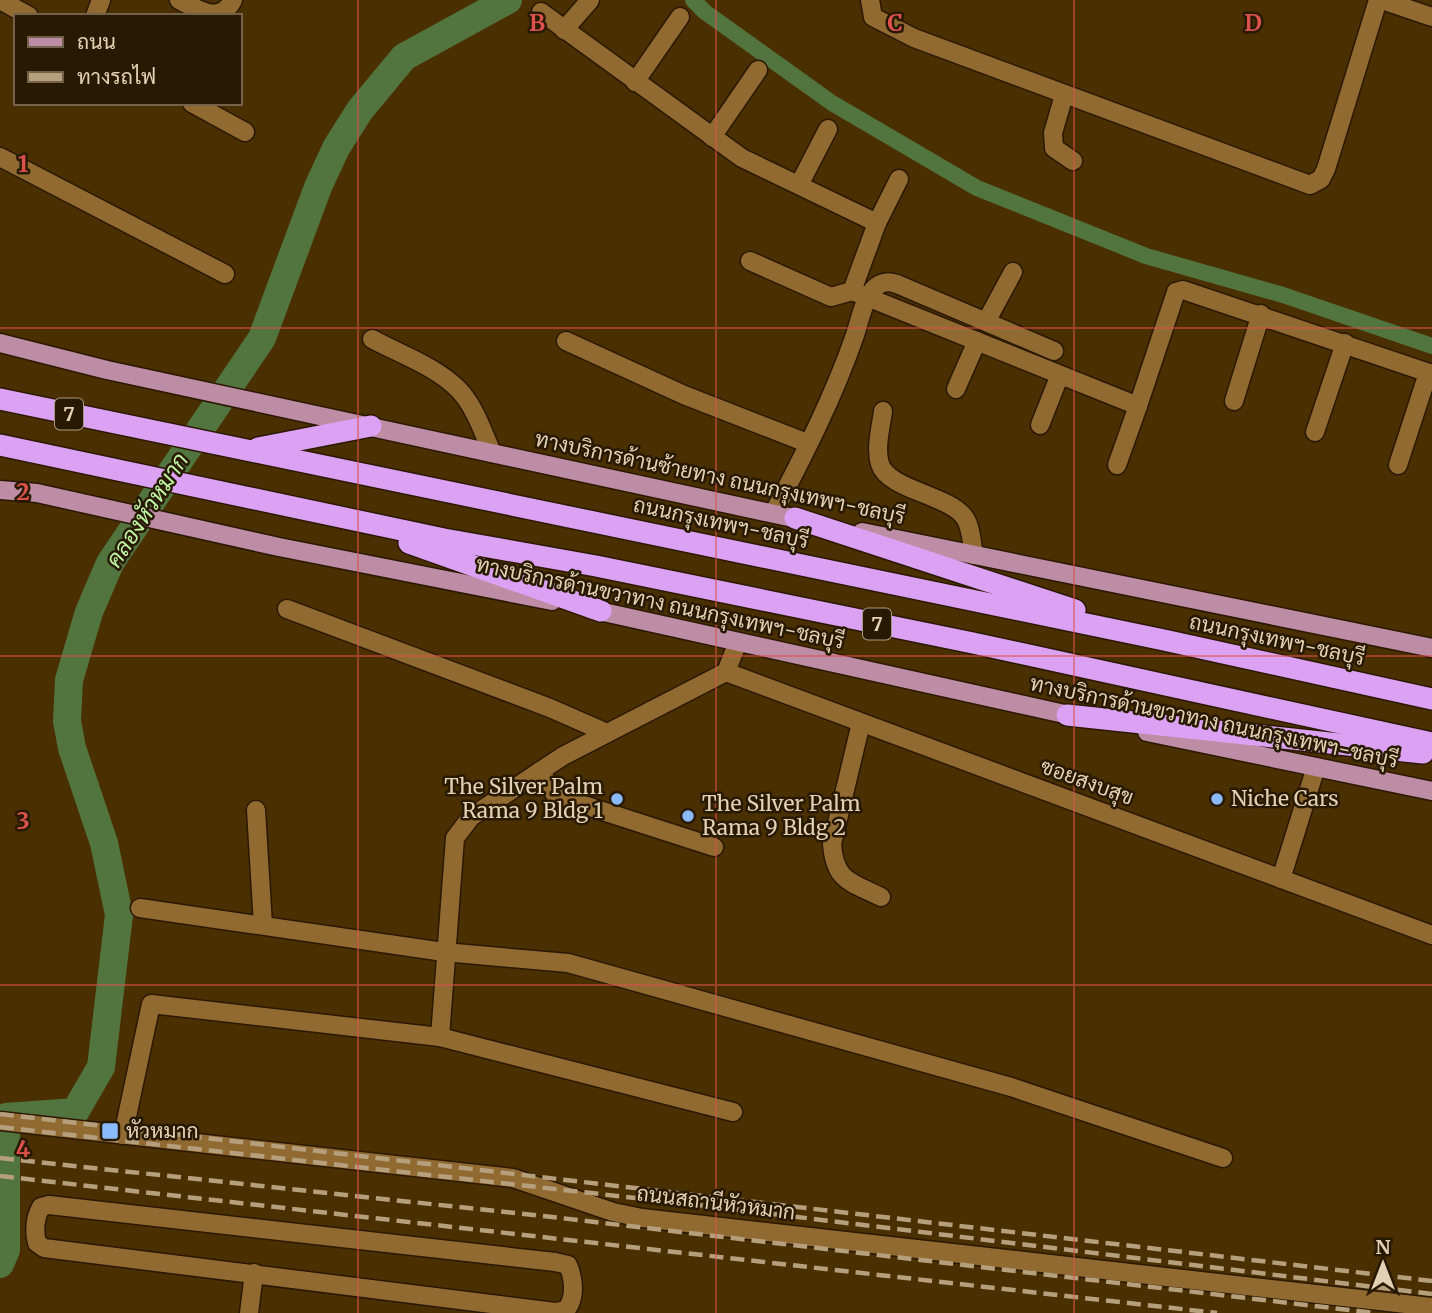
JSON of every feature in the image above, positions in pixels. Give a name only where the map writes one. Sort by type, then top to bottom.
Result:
[{"type":"highway","name":"ถนนกรุงเทพฯ-ชลบุรี","points":[[0,399],[1164,640],[1432,699]]},
{"type":"highway","points":[[250,450],[371,426]]},
{"type":"highway","name":"7","points":[[0,445],[125,474],[973,643],[1432,743]]},
{"type":"highway","points":[[321,512],[601,611]]},
{"type":"highway","points":[[795,518],[1164,640]]},
{"type":"highway","points":[[1067,715],[1432,754]]},
{"type":"main road","name":"ทางบริการด้านซ้ายทาง ถนนกรุงเทพฯ-ชลบุรี","points":[[0,344],[177,385],[795,518],[1432,648]]},
{"type":"main road","points":[[0,482],[37,493]]},
{"type":"main road","name":"ทางบริการด้านขวาทาง ถนนกรุงเทพฯ-ชลบุรี","points":[[0,490],[37,493],[200,527],[279,547],[601,611],[1067,715],[1432,791]]},
{"type":"street","points":[[0,0],[25,14]]},
{"type":"street","points":[[179,0],[208,14]]},
{"type":"street","points":[[220,14],[228,10],[233,0]]},
{"type":"street","points":[[564,30],[590,0]]},
{"type":"street","points":[[870,0],[873,16],[914,38],[1310,185],[1321,179],[1326,169],[1380,0],[1432,17]]},
{"type":"street","points":[[541,12],[742,158],[877,223]]},
{"type":"street","points":[[635,82],[680,17]]},
{"type":"street","points":[[712,137],[758,70]]},
{"type":"street","points":[[1064,95],[1052,139],[1054,148],[1073,161]]},
{"type":"street","points":[[196,105],[246,132]]},
{"type":"street","points":[[799,186],[828,129]]},
{"type":"street","points":[[0,157],[225,274]]},
{"type":"street","points":[[774,512],[845,363],[877,223],[899,179]]},
{"type":"street","points":[[750,261],[831,297],[860,294],[887,281],[987,320],[1054,351]]},
{"type":"street","points":[[987,320],[1013,272]]},
{"type":"street","points":[[1117,465],[1176,292],[1191,291],[1430,374],[1398,465]]},
{"type":"street","points":[[860,294],[1059,377],[1138,406]]},
{"type":"street","points":[[1234,401],[1261,314]]},
{"type":"street","points":[[372,339],[438,374],[458,389],[473,409],[492,453]]},
{"type":"street","points":[[566,341],[719,410],[807,443]]},
{"type":"street","points":[[956,389],[977,341]]},
{"type":"street","points":[[1315,432],[1345,343]]},
{"type":"street","points":[[1040,425],[1059,377]]},
{"type":"street","points":[[883,411],[878,456],[881,468],[896,480],[958,511],[966,520],[974,555]]},
{"type":"street","points":[[287,610],[550,708],[607,733]]},
{"type":"street","points":[[440,1037],[444,953],[455,838],[471,817],[540,771],[726,672],[737,642]]},
{"type":"street","name":"ซอยสงบสุข","points":[[726,672],[1432,935]]},
{"type":"street","points":[[861,723],[832,844],[833,863],[841,877],[881,897]]},
{"type":"street","points":[[1281,879],[1316,767]]},
{"type":"street","points":[[540,771],[556,796],[714,846]]},
{"type":"street","points":[[256,810],[263,925]]},
{"type":"street","points":[[140,908],[444,953],[568,963],[1011,1087],[1223,1158]]},
{"type":"street","points":[[124,1135],[151,1004],[440,1037],[733,1112]]},
{"type":"street","name":"ถนนสถานีหัวหมาก","points":[[0,1121],[513,1178],[633,1217],[1432,1307]]},
{"type":"street","points":[[49,1205],[555,1262],[568,1265],[573,1276],[572,1303],[566,1310],[555,1312],[254,1273],[44,1248],[37,1243],[35,1235],[37,1215],[41,1207],[49,1205]]},
{"type":"street","points":[[248,1313],[254,1273]]},
{"type":"waterway","name":"คลองหัวหมาก","points":[[0,1264],[6,1250],[6,1117],[75,1112],[101,1067],[119,915],[104,843],[72,748],[67,721],[69,680],[89,612],[110,563],[262,338],[318,187],[336,148],[360,110],[404,57],[508,0]]},
{"type":"waterway","points":[[693,0],[705,12],[832,103],[977,188],[1146,256],[1283,295],[1432,346]]},
{"type":"railway","points":[[0,1114],[1432,1281]]},
{"type":"railway","points":[[0,1127],[707,1206],[1432,1294]]},
{"type":"railway","points":[[0,1158],[552,1217],[1375,1313]]},
{"type":"railway","points":[[0,1176],[1217,1313]]},
{"type":"place","name":"The Silver Palm Rama 9 Bldg 1","points":[[617,799]]},
{"type":"place","name":"Niche Cars","points":[[1217,799]]},
{"type":"place","name":"The Silver Palm Rama 9 Bldg 2","points":[[688,816]]},
{"type":"place","name":"หัวหมาก","points":[[110,1131]]}]
